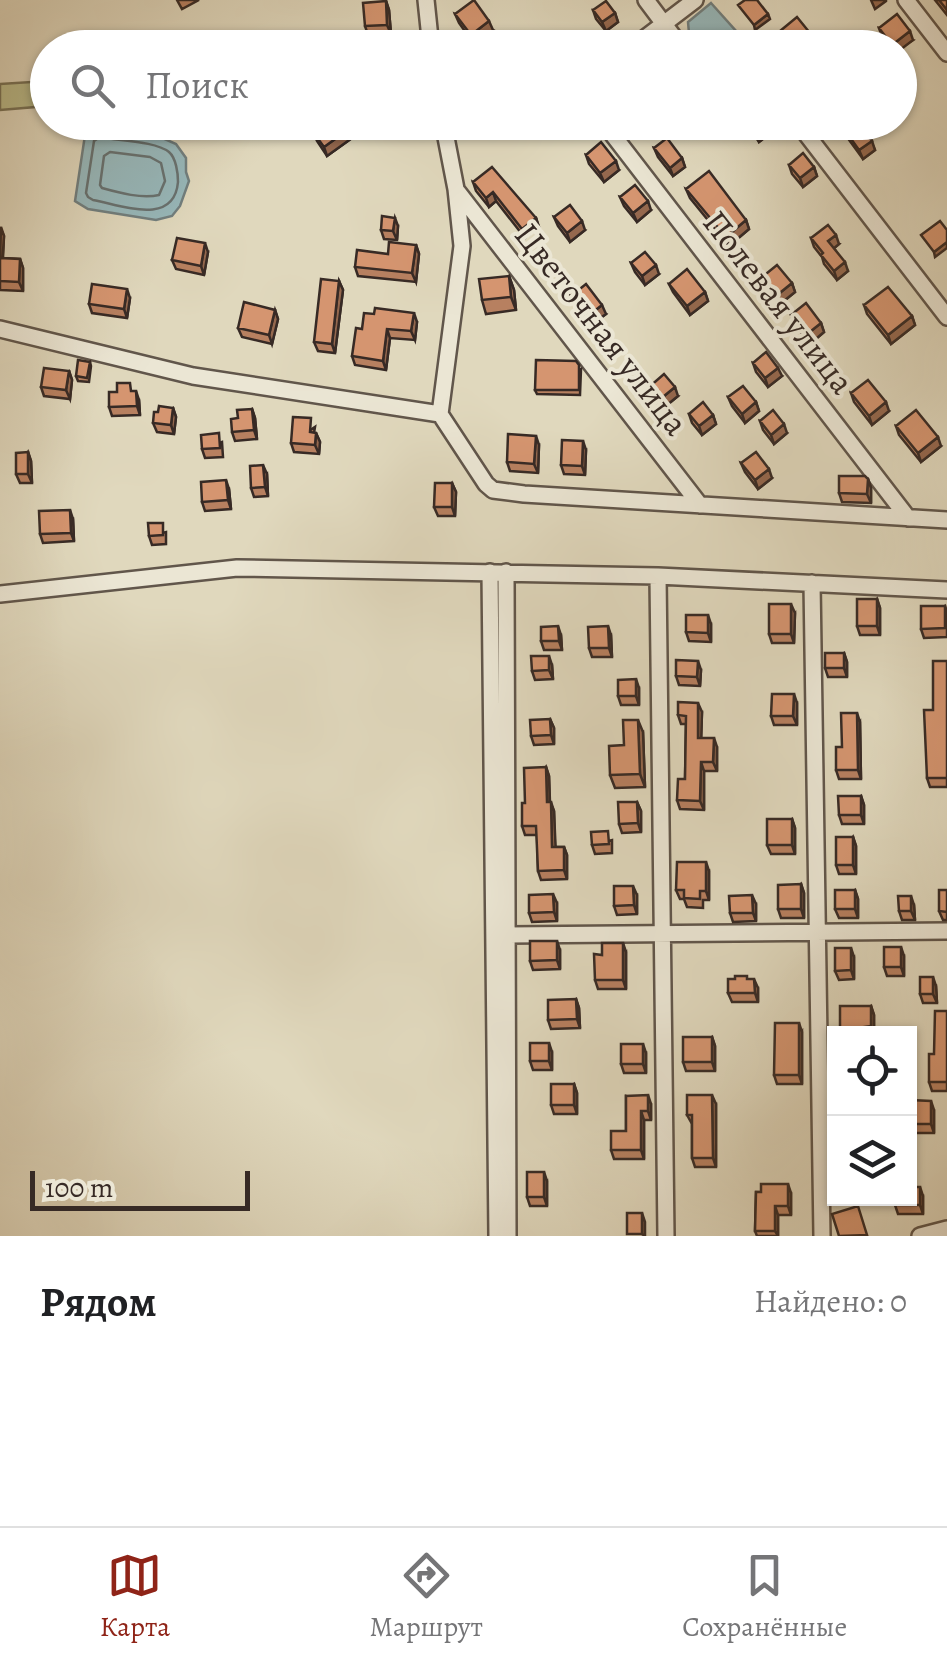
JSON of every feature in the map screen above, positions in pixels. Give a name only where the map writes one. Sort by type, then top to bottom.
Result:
[{"type":"street","points":[[426,0],[429,30]]},
{"type":"street","points":[[646,0],[668,30]]},
{"type":"street","points":[[656,30],[695,0]]},
{"type":"street","points":[[906,0],[947,53]]},
{"type":"street","points":[[446,140],[462,246],[440,414],[493,490],[947,520]]},
{"type":"street","name":"Полевая улица","points":[[617,140],[908,518]]},
{"type":"street","points":[[811,140],[947,317]]},
{"type":"street","name":"Цветочная улица","points":[[456,189],[700,506]]},
{"type":"street","points":[[0,328],[194,376],[440,414]]},
{"type":"street","points":[[0,594],[238,568],[658,576],[947,590]]},
{"type":"street","points":[[498,572],[507,935],[508,1236]]},
{"type":"street","points":[[497,1236],[498,572]]},
{"type":"street","points":[[658,576],[666,1236]]},
{"type":"street","points":[[812,583],[822,1236]]},
{"type":"street","points":[[507,935],[947,931]]},
{"type":"street","points":[[920,1236],[947,1228]]},
{"type":"green space","points":[[30,82],[30,107],[0,110],[0,84]]},
{"type":"water","points":[[711,3],[735,30],[689,30],[688,22]]},
{"type":"water","points":[[84,140],[167,140],[176,144],[186,158],[189,181],[172,216],[156,220],[88,209],[75,201]]},
{"type":"building","points":[[474,0],[489,21],[477,30],[467,30],[455,14]]},
{"type":"building","points":[[745,0],[757,0],[768,14],[754,25],[738,5]]},
{"type":"building","points":[[386,1],[387,25],[365,26],[363,3]]},
{"type":"building","points":[[606,1],[615,13],[602,22],[593,10]]},
{"type":"building","points":[[897,14],[909,30],[881,30]]},
{"type":"building","points":[[797,17],[808,30],[781,30]]},
{"type":"building","points":[[668,140],[682,158],[670,168],[654,148]]},
{"type":"building","points":[[852,140],[872,141],[859,150]]},
{"type":"building","points":[[601,142],[616,161],[600,173],[586,155]]},
{"type":"building","points":[[803,153],[814,167],[800,178],[789,165]]},
{"type":"building","points":[[492,167],[536,218],[522,229],[493,192],[486,198],[473,182]]},
{"type":"building","points":[[709,171],[746,220],[726,237],[686,189]]},
{"type":"building","points":[[635,185],[648,201],[633,213],[620,197]]},
{"type":"building","points":[[570,205],[582,221],[567,233],[554,217]]},
{"type":"building","points":[[382,216],[395,218],[393,231],[381,230]]},
{"type":"building","points":[[940,221],[947,230],[947,242],[934,252],[921,235]]},
{"type":"building","points":[[828,225],[836,235],[828,241],[845,262],[834,271],[811,238]]},
{"type":"building","points":[[177,238],[205,243],[201,266],[172,260]]},
{"type":"building","points":[[389,242],[416,245],[412,273],[355,267],[357,250],[388,254]]},
{"type":"building","points":[[645,252],[656,265],[642,276],[631,263]]},
{"type":"building","points":[[0,258],[20,259],[19,282],[0,281]]},
{"type":"building","points":[[777,265],[792,283],[776,296],[761,278]]},
{"type":"building","points":[[687,269],[705,292],[687,306],[669,284]]},
{"type":"building","points":[[509,276],[511,297],[482,300],[479,279]]},
{"type":"building","points":[[321,279],[339,281],[332,344],[314,342]]},
{"type":"building","points":[[92,284],[127,289],[124,309],[89,304]]},
{"type":"building","points":[[586,284],[602,305],[588,316],[571,296]]},
{"type":"building","points":[[888,287],[912,316],[888,335],[864,305]]},
{"type":"building","points":[[244,302],[275,310],[269,335],[238,328]]},
{"type":"building","points":[[806,303],[821,323],[806,335],[791,315]]},
{"type":"building","points":[[375,308],[414,313],[411,331],[387,329],[383,361],[352,356],[356,328],[362,329],[364,313],[374,314]]},
{"type":"building","points":[[766,352],[778,368],[765,378],[753,363]]},
{"type":"building","points":[[78,360],[90,362],[87,378],[76,376]]},
{"type":"building","points":[[536,360],[576,361],[579,390],[535,390]]},
{"type":"building","points":[[44,368],[69,371],[66,390],[41,387]]},
{"type":"building","points":[[664,374],[675,387],[658,401],[648,388]]},
{"type":"building","points":[[868,380],[886,402],[869,416],[851,393]]},
{"type":"building","points":[[117,383],[130,383],[131,391],[136,391],[137,406],[109,407],[109,392],[117,392]]},
{"type":"building","points":[[743,386],[756,402],[742,414],[728,397]]},
{"type":"building","points":[[703,402],[713,415],[699,426],[689,414]]},
{"type":"building","points":[[159,406],[173,408],[171,425],[153,423]]},
{"type":"building","points":[[252,409],[254,430],[232,432],[231,419],[238,418],[237,410]]},
{"type":"building","points":[[773,410],[784,424],[771,435],[760,421]]},
{"type":"building","points":[[916,410],[938,437],[918,453],[896,426]]},
{"type":"building","points":[[293,417],[311,418],[310,432],[316,433],[315,445],[291,443]]},
{"type":"building","points":[[219,433],[220,448],[202,449],[201,435]]},
{"type":"building","points":[[508,434],[536,436],[534,464],[507,462]]},
{"type":"building","points":[[562,440],[583,441],[582,466],[561,465]]},
{"type":"building","points":[[28,452],[28,474],[16,474],[16,453]]},
{"type":"building","points":[[756,452],[769,469],[755,480],[741,463]]},
{"type":"building","points":[[263,465],[265,487],[251,488],[250,466]]},
{"type":"building","points":[[839,476],[865,476],[867,494],[839,493]]},
{"type":"building","points":[[226,480],[228,500],[202,502],[201,482]]},
{"type":"building","points":[[435,483],[452,483],[452,507],[434,507]]},
{"type":"building","points":[[70,510],[71,533],[40,534],[39,511]]},
{"type":"building","points":[[148,523],[163,523],[163,535],[149,536]]},
{"type":"building","points":[[857,599],[877,599],[877,626],[857,626]]},
{"type":"building","points":[[769,604],[791,604],[791,634],[769,634]]},
{"type":"building","points":[[921,606],[945,606],[945,628],[921,629]]},
{"type":"building","points":[[686,615],[708,615],[708,633],[686,632]]},
{"type":"building","points":[[558,626],[559,641],[541,641],[541,627]]},
{"type":"building","points":[[608,626],[609,648],[589,648],[588,627]]},
{"type":"building","points":[[825,653],[844,653],[844,668],[825,668]]},
{"type":"building","points":[[531,656],[549,656],[549,670],[532,671]]},
{"type":"building","points":[[676,660],[698,661],[697,677],[676,676]]},
{"type":"building","points":[[933,661],[947,661],[947,778],[927,778],[924,710],[933,710]]},
{"type":"building","points":[[636,679],[636,696],[618,696],[618,680]]},
{"type":"building","points":[[772,694],[794,694],[793,716],[771,716]]},
{"type":"building","points":[[678,702],[698,703],[698,738],[714,738],[713,762],[701,762],[700,801],[677,800],[678,779],[685,779],[686,716],[678,715]]},
{"type":"building","points":[[841,713],[857,713],[858,770],[836,770],[836,747],[842,747]]},
{"type":"building","points":[[550,719],[551,735],[531,736],[530,720]]},
{"type":"building","points":[[623,720],[638,720],[640,774],[610,775],[609,746],[624,745]]},
{"type":"building","points":[[546,767],[552,847],[564,847],[564,870],[538,871],[536,826],[522,826],[524,768]]},
{"type":"building","points":[[838,796],[861,796],[861,815],[839,815]]},
{"type":"building","points":[[618,802],[637,802],[638,823],[619,824]]},
{"type":"building","points":[[767,819],[792,819],[792,845],[767,845]]},
{"type":"building","points":[[608,831],[609,844],[592,845],[591,832]]},
{"type":"building","points":[[836,837],[853,837],[853,865],[836,865]]},
{"type":"building","points":[[677,862],[706,862],[706,891],[700,891],[700,899],[684,898],[684,890],[676,890]]},
{"type":"building","points":[[801,884],[801,909],[778,909],[778,885]]},
{"type":"building","points":[[614,886],[633,886],[634,905],[614,906]]},
{"type":"building","points":[[835,890],[855,890],[855,909],[835,909]]},
{"type":"building","points":[[939,890],[947,890],[947,912],[939,911]]},
{"type":"building","points":[[553,894],[554,912],[529,913],[529,895]]},
{"type":"building","points":[[752,895],[753,913],[730,913],[729,896]]},
{"type":"building","points":[[898,896],[911,896],[911,911],[899,911]]},
{"type":"building","points":[[530,941],[557,941],[557,960],[530,961]]},
{"type":"building","points":[[602,943],[623,943],[623,980],[595,980],[594,954],[602,955]]},
{"type":"building","points":[[884,947],[901,947],[901,967],[884,967]]},
{"type":"building","points":[[835,948],[851,948],[851,970],[835,971]]},
{"type":"building","points":[[920,977],[933,977],[933,994],[920,994]]},
{"type":"building","points":[[728,979],[754,979],[755,993],[728,993]]},
{"type":"building","points":[[576,999],[577,1019],[548,1020],[548,1000]]},
{"type":"building","points":[[840,1006],[871,1006],[871,1026],[840,1026]]},
{"type":"building","points":[[935,1011],[947,1011],[947,1082],[929,1082]]},
{"type":"building","points":[[775,1023],[799,1023],[799,1075],[774,1075]]},
{"type":"building","points":[[683,1037],[712,1037],[712,1062],[683,1062]]},
{"type":"building","points":[[530,1043],[549,1043],[549,1061],[530,1061]]},
{"type":"building","points":[[621,1044],[643,1044],[643,1064],[621,1064]]},
{"type":"building","points":[[551,1084],[574,1084],[574,1105],[551,1105]]},
{"type":"building","points":[[648,1095],[648,1111],[641,1111],[641,1150],[611,1150],[611,1131],[626,1131],[626,1096]]},
{"type":"building","points":[[687,1095],[712,1095],[713,1158],[692,1158],[692,1115],[687,1115]]},
{"type":"building","points":[[917,1100],[931,1101],[931,1124],[917,1124]]},
{"type":"building","points":[[527,1172],[544,1172],[544,1197],[527,1197]]},
{"type":"building","points":[[761,1184],[788,1184],[788,1206],[775,1206],[775,1231],[755,1231],[756,1192],[761,1192]]},
{"type":"building","points":[[858,1206],[867,1235],[839,1236],[832,1214]]},
{"type":"building","points":[[627,1213],[642,1213],[642,1234],[627,1234]]}]
